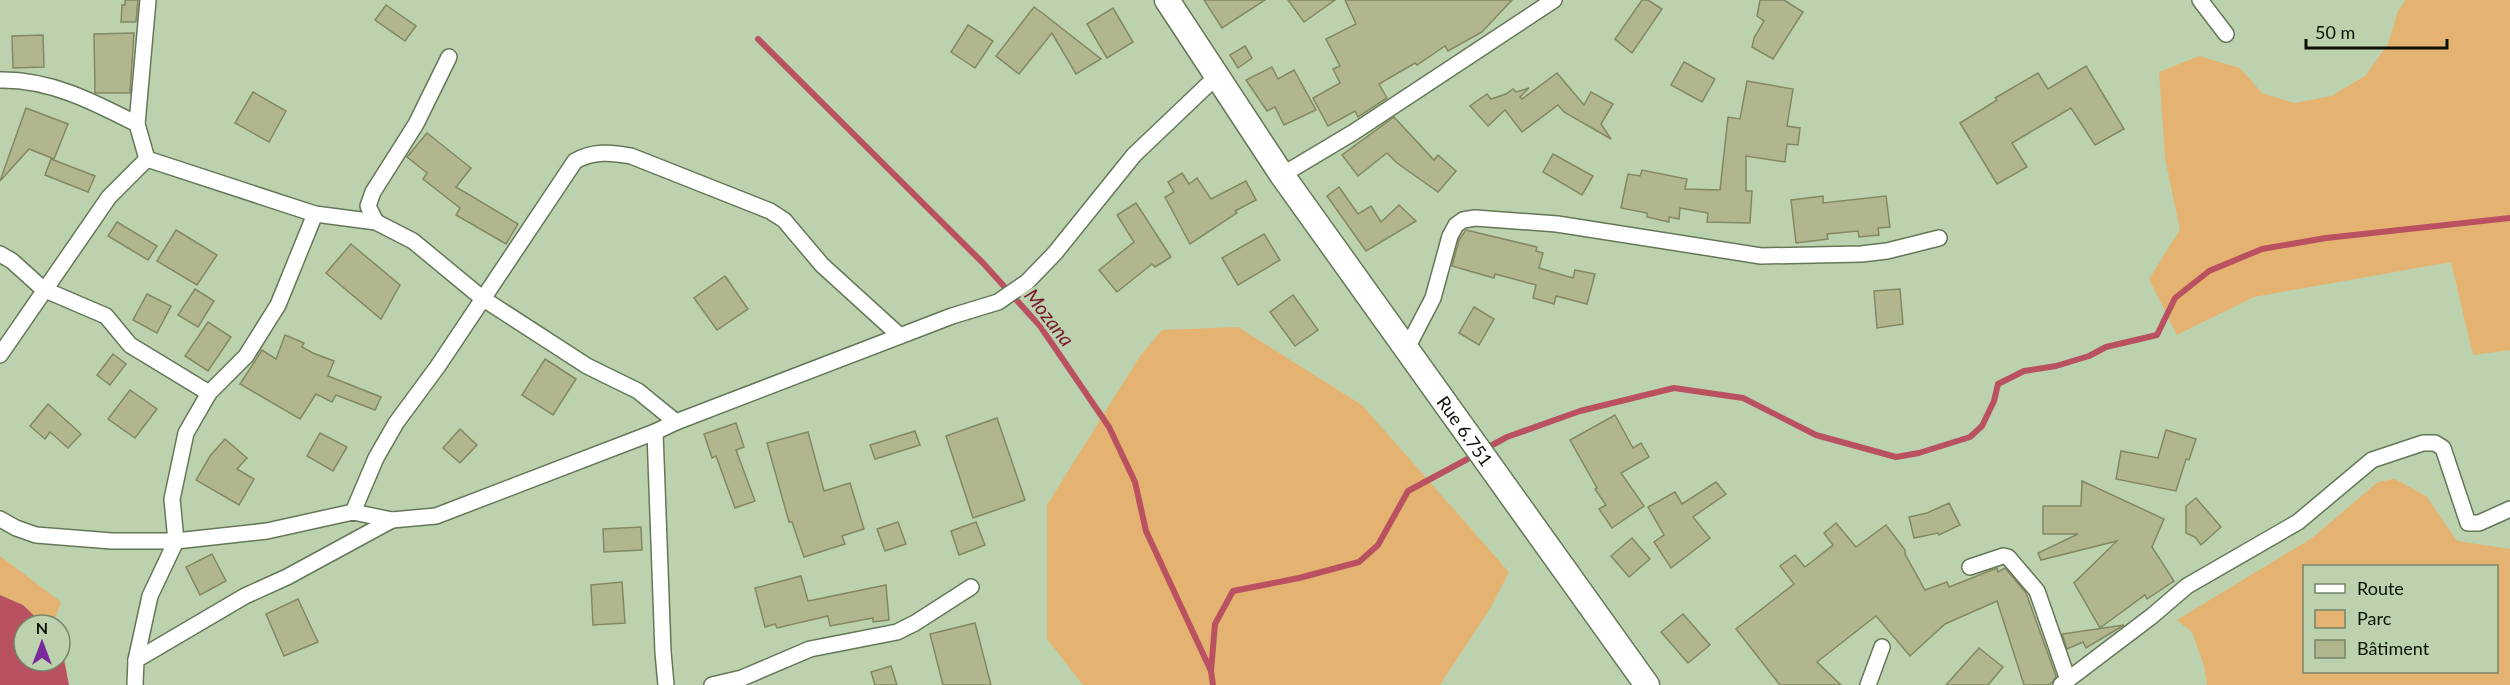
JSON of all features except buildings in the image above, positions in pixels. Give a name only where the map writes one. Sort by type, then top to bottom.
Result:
[{"type":"main road","name":"Rue 6.751","points":[[1167,0],[1282,175],[1647,685]]},
{"type":"street","points":[[147,159],[137,124],[148,0]]},
{"type":"street","points":[[1282,175],[1354,132],[1554,0]]},
{"type":"street","points":[[2199,0],[2226,34]]},
{"type":"street","points":[[376,222],[368,206],[373,192],[416,124],[449,57]]},
{"type":"street","points":[[0,519],[16,528],[36,534],[112,541],[176,541],[267,531],[353,512],[392,520],[436,516],[900,336],[998,302],[1027,282],[1055,254],[1134,156],[1218,75]]},
{"type":"street","points":[[0,80],[22,80],[82,96],[137,124]]},
{"type":"street","points":[[353,512],[376,458],[396,423],[438,366],[575,161],[586,155],[609,152],[631,156],[770,211],[784,220],[822,265],[900,336]]},
{"type":"street","points":[[147,159],[315,214],[376,222],[413,241],[483,298],[588,366],[638,391],[675,422]]},
{"type":"street","points":[[0,355],[109,196],[147,159]]},
{"type":"street","points":[[135,685],[136,660],[150,597],[176,541],[172,499],[186,433],[209,393],[246,356],[278,305],[315,214]]},
{"type":"street","points":[[1406,350],[1433,298],[1450,236],[1456,225],[1469,219],[1557,224],[1761,256],[1861,254],[1887,251],[1939,238]]},
{"type":"street","points":[[0,254],[12,261],[43,290],[106,316],[130,345],[209,393]]},
{"type":"street","points":[[655,432],[666,685]]},
{"type":"street","points":[[1970,567],[2003,556],[2008,557],[2034,585],[2064,683],[2152,616],[2187,586],[2298,522],[2372,460],[2392,452],[2423,443],[2435,443],[2444,448],[2468,523],[2479,523],[2510,509]]},
{"type":"street","points":[[136,660],[245,597],[392,520]]},
{"type":"street","points":[[712,685],[742,678],[810,649],[897,632],[971,587]]},
{"type":"street","points":[[1868,685],[1882,646]]},
{"type":"green space","points":[[2406,0],[2510,0],[2510,350],[2473,355],[2451,262],[2254,297],[2177,335],[2149,279],[2180,230],[2165,158],[2159,72],[2199,56],[2240,68],[2262,93],[2294,103],[2331,96],[2365,76],[2388,44],[2398,11]]},
{"type":"green space","points":[[1238,327],[1362,405],[1509,572],[1491,607],[1440,685],[1083,685],[1047,639],[1047,505],[1140,356],[1162,330]]},
{"type":"green space","points":[[2395,479],[2426,496],[2457,541],[2510,549],[2510,685],[2207,685],[2204,666],[2192,632],[2177,620],[2312,538],[2378,482]]},
{"type":"green space","points":[[0,556],[61,602],[57,613],[31,613],[23,605],[0,595]]},
{"type":"shaded area","points":[[0,595],[23,605],[31,613],[12,613],[12,673],[67,673],[69,685],[0,685]]},
{"type":"waterway","name":"Mozana","points":[[758,39],[983,263],[1040,326],[1109,427],[1135,482],[1146,531],[1211,671],[1213,685]]},
{"type":"waterway","points":[[1483,450],[1507,437],[1580,411],[1674,388],[1743,398],[1816,435],[1896,457],[1919,453],[1970,437],[1982,426],[1994,401],[1998,384],[2024,371],[2056,366],[2089,356],[2106,347],[2157,335],[2175,298],[2209,271],[2262,249],[2326,238],[2510,218]]},
{"type":"waterway","points":[[1211,671],[1215,624],[1233,591],[1299,578],[1359,562],[1378,545],[1408,491],[1475,455]]}]
